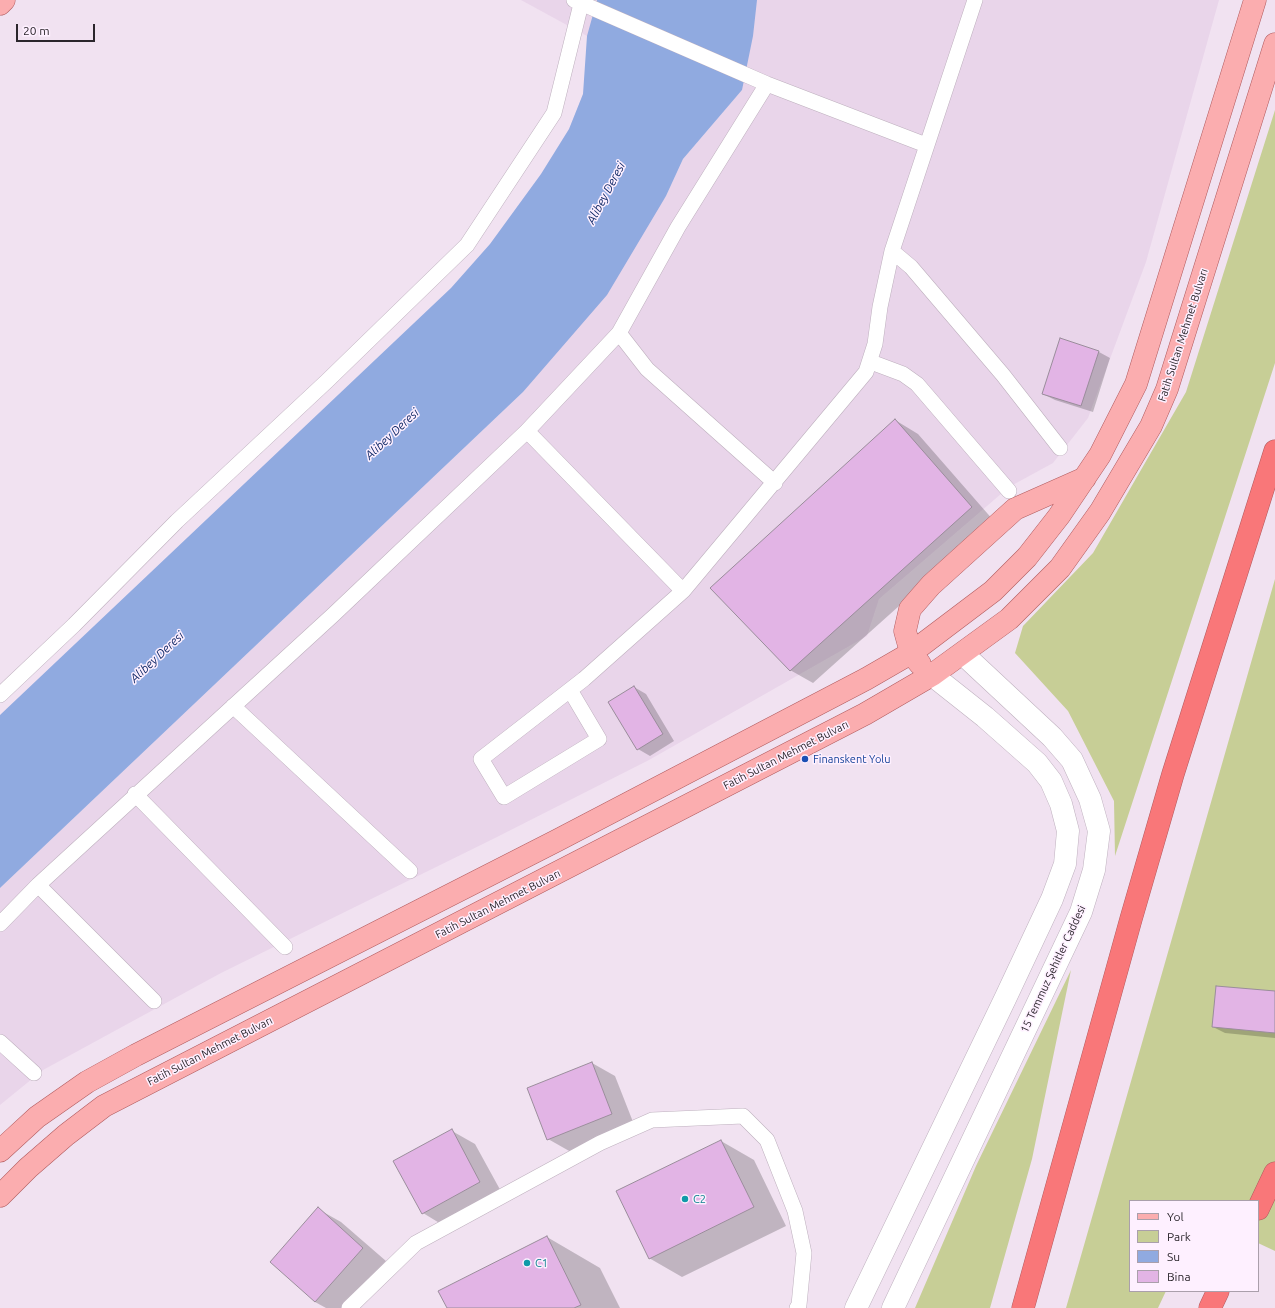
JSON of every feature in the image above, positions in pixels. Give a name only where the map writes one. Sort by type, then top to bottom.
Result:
[{"type":"highway","points":[[1023,1306],[1168,789],[1275,451]]},
{"type":"highway","points":[[1259,1207],[1275,1173]]},
{"type":"highway","points":[[1210,1308],[1218,1292]]},
{"type":"main road","points":[[0,4],[4,0]]},
{"type":"main road","points":[[0,1151],[37,1117],[87,1082],[136,1055],[563,838],[808,710],[911,653],[993,591],[1027,557],[1060,516],[1115,428],[1136,384],[1255,0]]},
{"type":"main road","name":"Fatih Sultan Mehmet Bulvarı","points":[[0,1196],[39,1159],[104,1106],[858,718],[932,675],[963,654],[1009,618],[1060,568],[1104,506],[1151,426],[1167,389],[1275,44]]},
{"type":"main road","points":[[856,1308],[1052,899],[1066,864],[1068,831],[1061,804],[1051,781],[1031,758],[985,717],[924,668],[911,653],[905,631],[910,609],[930,585],[1015,509],[1085,478]]},
{"type":"main road","points":[[942,631],[963,654]]},
{"type":"main road","name":"15 Temmuz Şehitler Caddesi","points":[[893,1308],[1081,912],[1094,870],[1099,831],[1090,799],[1072,760],[1052,737],[963,654]]},
{"type":"lane","points":[[570,690],[599,739],[504,797],[481,759],[570,690],[683,591],[775,483],[866,372],[871,362],[892,251],[975,0]]},
{"type":"lane","points":[[0,695],[74,625],[176,521],[332,376],[467,245],[554,113],[578,2],[767,84],[926,145]]},
{"type":"lane","points":[[0,924],[38,885],[135,794],[333,615],[527,431],[619,333],[678,227],[767,84]]},
{"type":"lane","points":[[892,251],[911,267],[993,363],[1060,448]]},
{"type":"lane","points":[[619,333],[647,369],[775,483]]},
{"type":"lane","points":[[871,362],[903,374],[917,384],[1009,491]]},
{"type":"lane","points":[[527,431],[683,591]]},
{"type":"lane","points":[[234,706],[410,871]]},
{"type":"lane","points":[[135,794],[285,947]]},
{"type":"lane","points":[[38,885],[154,1002]]},
{"type":"lane","points":[[0,1042],[34,1073]]},
{"type":"lane","points":[[349,1308],[416,1242],[600,1143],[652,1120],[742,1116],[767,1140],[795,1212],[804,1253],[799,1305],[797,1308]]},
{"type":"shaded area","points":[[521,0],[1219,0],[1146,262],[1088,418],[1053,463],[1009,487],[879,599],[867,636],[649,760],[495,838],[221,973],[43,1070],[0,1105],[0,888],[523,392],[666,196],[683,159],[742,90],[587,36]]},
{"type":"green space","points":[[1275,110],[1275,363],[1115,856],[1114,801],[1068,711],[1015,653],[1023,626],[1093,553],[1186,392]]},
{"type":"green space","points":[[1275,579],[1275,1251],[1259,1243],[1259,1200],[1129,1200],[1129,1292],[1166,1292],[1158,1308],[1066,1308]]},
{"type":"green space","points":[[1071,970],[1032,1159],[990,1308],[915,1308],[976,1166]]},
{"type":"water","name":"Alibey Deresi","points":[[597,0],[757,0],[753,36],[742,90],[683,159],[666,196],[607,295],[523,392],[0,888],[0,715],[451,288],[490,244],[541,174],[569,129],[583,94],[587,36]]},
{"type":"building","points":[[1060,338],[1099,351],[1081,406],[1042,394]]},
{"type":"building","points":[[895,419],[972,507],[790,671],[710,588]]},
{"type":"building","points":[[634,686],[663,734],[637,750],[608,702]]},
{"type":"building","points":[[1216,986],[1275,991],[1275,1033],[1212,1027]]},
{"type":"building","points":[[592,1062],[612,1114],[547,1140],[527,1088]]},
{"type":"building","points":[[452,1129],[480,1182],[422,1214],[393,1161]]},
{"type":"building","name":"C2","points":[[721,1140],[754,1207],[649,1259],[616,1191]]},
{"type":"building","points":[[318,1207],[363,1248],[315,1302],[270,1262]]},
{"type":"building","name":"C1","points":[[547,1236],[581,1305],[574,1308],[447,1308],[438,1291]]},
{"type":"place","name":"Finanskent Yolu","points":[[805,759]]},
{"type":"place","name":"C2","points":[[685,1199]]},
{"type":"place","name":"C1","points":[[527,1263]]}]
